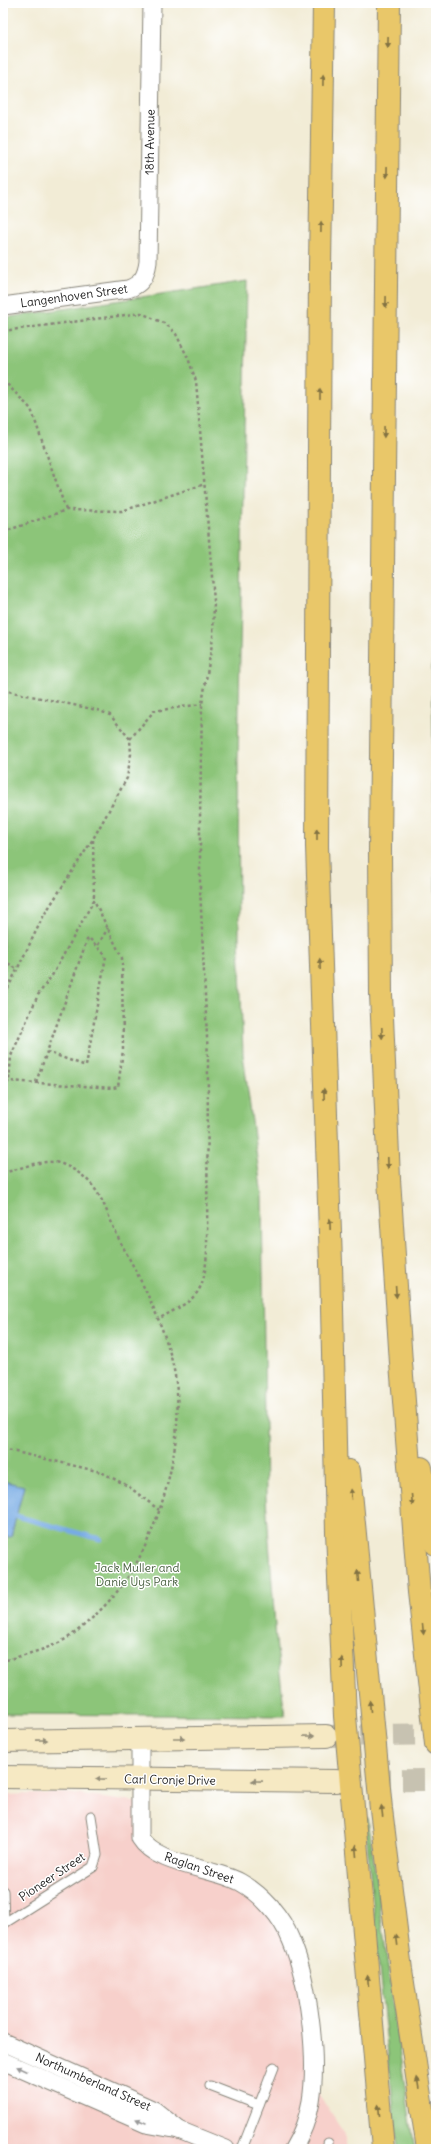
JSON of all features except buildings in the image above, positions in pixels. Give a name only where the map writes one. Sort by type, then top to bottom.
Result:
[{"type":"highway","points":[[324,3],[320,274],[317,846],[331,1263],[337,1532],[345,1716],[383,2149]]},
{"type":"highway","points":[[389,3],[380,834],[380,994],[388,1179],[401,1363],[419,1592],[436,1744]]},
{"type":"highway","points":[[331,1263],[365,1650],[381,1809],[401,1970],[428,2149]]},
{"type":"highway","points":[[401,1363],[436,1544]]},
{"type":"main road","points":[[3,1741],[326,1736]]},
{"type":"main road","name":"Carl Cronje Drive","points":[[3,1777],[336,1782]]},
{"type":"street","name":"18th Avenue","points":[[143,279],[148,262],[152,3]]},
{"type":"street","name":"Langenhoven Street","points":[[3,306],[128,289],[137,286],[143,279]]},
{"type":"street","name":"Raglan Street","points":[[140,1738],[140,1838],[145,1847],[164,1857],[239,1882],[259,1896],[280,1920],[291,1940],[301,1968],[306,1997],[313,2065],[309,2108],[302,2132],[293,2149]]},
{"type":"street","name":"Northumberland Street","points":[[3,2042],[154,2110],[179,2130]]},
{"type":"street","name":"Northumberland Street","points":[[3,2060],[146,2124],[179,2130],[226,2149]]},
{"type":"lane","name":"Pioneer Street","points":[[4,1924],[92,1867],[97,1855],[91,1816]]},
{"type":"lane","points":[[3,1891],[4,1924]]},
{"type":"lane","points":[[242,2149],[274,2068]]},
{"type":"lane","points":[[210,2086],[259,2105]]},
{"type":"path","points":[[3,331],[141,313],[166,324],[176,334],[188,358],[196,381],[214,608],[213,638],[202,704],[200,887],[208,1059],[207,1257],[205,1275],[201,1289],[186,1305],[158,1319]]},
{"type":"path","points":[[3,380],[31,409],[66,510]]},
{"type":"path","points":[[3,532],[66,510],[122,512],[205,484]]},
{"type":"path","points":[[3,690],[97,710],[110,716],[130,739],[132,754],[127,778],[93,839],[44,915],[3,998]]},
{"type":"path","points":[[130,739],[154,711],[202,704]]},
{"type":"path","points":[[9,1081],[113,1088],[118,1086],[123,1050],[122,958],[94,900],[93,839]]},
{"type":"path","points":[[3,1088],[9,1081],[11,1056],[38,995],[53,974],[94,900]]},
{"type":"path","points":[[98,945],[108,928]]},
{"type":"path","points":[[36,1082],[87,940],[90,938],[98,945],[106,956],[86,1066],[47,1052]]},
{"type":"path","points":[[3,960],[17,969]]},
{"type":"path","points":[[3,1173],[46,1162],[61,1164],[78,1172],[96,1188],[104,1201],[120,1241],[145,1288],[158,1319],[174,1370],[177,1411],[175,1451],[159,1510],[138,1562],[129,1575],[95,1613],[72,1634],[56,1644],[3,1661]]},
{"type":"path","points":[[3,1449],[101,1472],[128,1486],[159,1510]]},
{"type":"shaded area","points":[[66,1793],[148,1804],[148,1835],[154,1845],[240,1880],[293,1939],[313,2085],[345,2135],[347,2149],[3,2149],[3,1795]]},
{"type":"green space","name":"Jack Muller and Danie Uys Park","points":[[247,281],[238,760],[239,937],[243,1054],[262,1196],[266,1498],[276,1640],[285,1716],[3,1714],[3,318]]},
{"type":"green space","points":[[432,661],[436,661],[436,931]]},
{"type":"green space","points":[[368,1818],[399,2049],[415,2149],[398,2149],[365,1819]]},
{"type":"water","points":[[3,1481],[24,1486],[11,1537],[3,1537]]},
{"type":"waterway","points":[[16,1516],[100,1539]]},
{"type":"tunnel","points":[[327,1736],[436,1734]]},
{"type":"tunnel","points":[[336,1781],[436,1780]]}]
